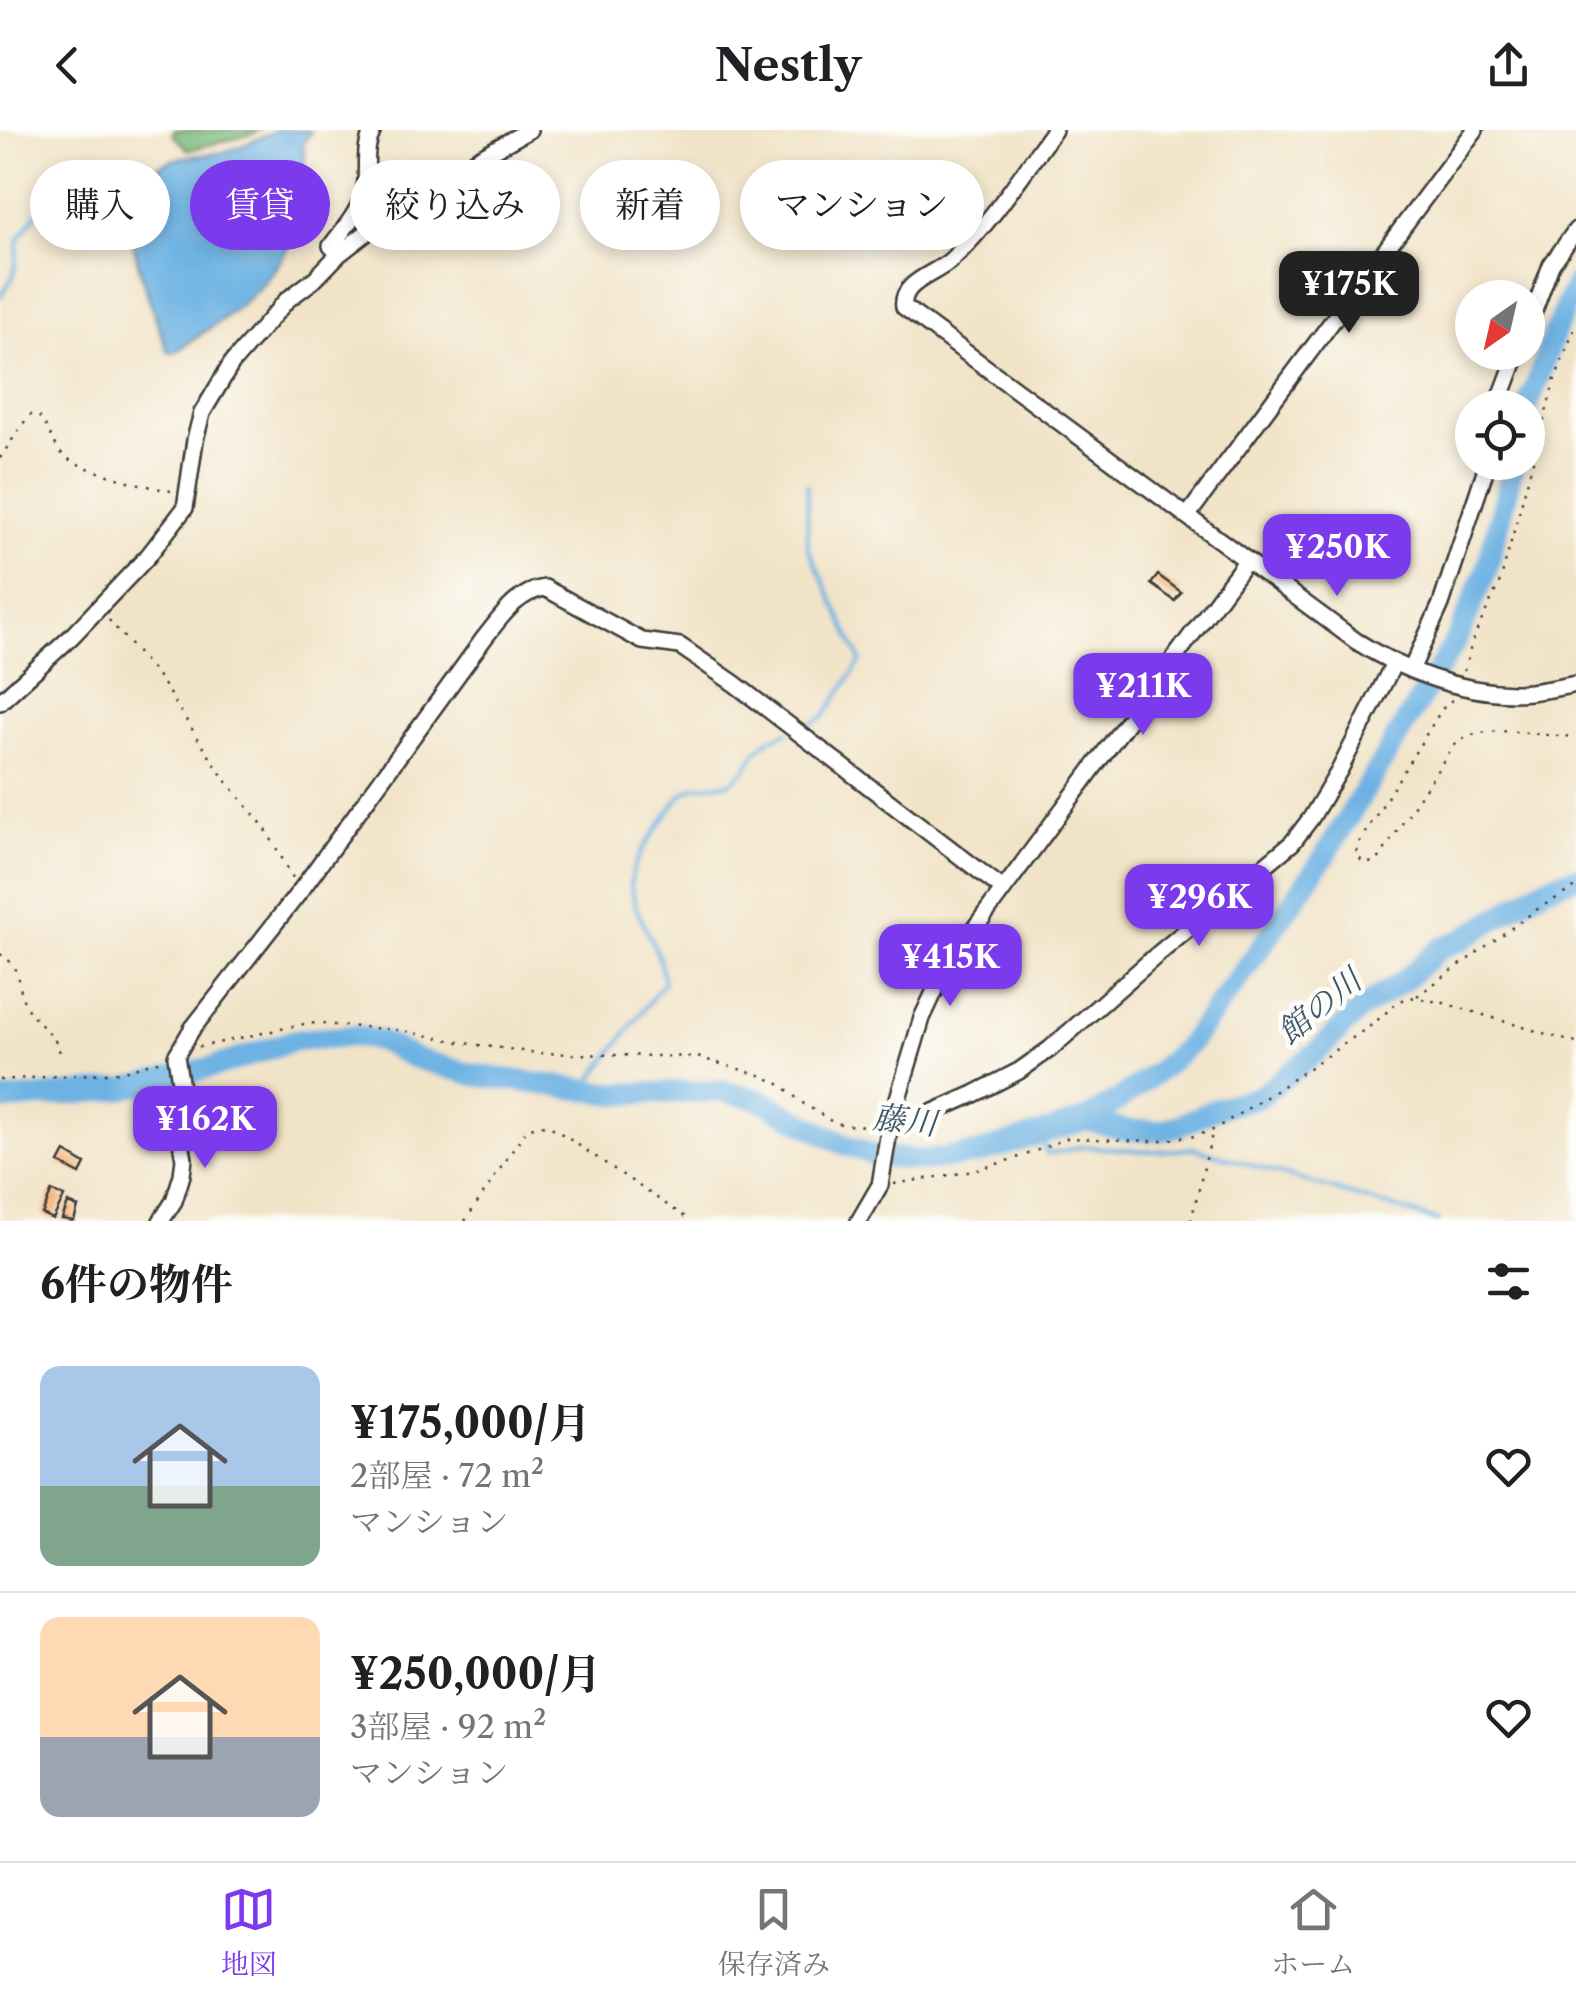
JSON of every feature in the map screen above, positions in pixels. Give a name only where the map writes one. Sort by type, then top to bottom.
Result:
[{"type":"street","points":[[340,254],[332,246],[364,195],[366,144],[373,130]]},
{"type":"street","points":[[0,702],[71,637],[148,556],[185,508],[202,413],[232,363],[287,300],[383,220],[529,130]]},
{"type":"street","points":[[1054,130],[974,236],[948,262],[904,294],[902,302],[911,314],[1356,641],[1394,664],[1488,691],[1516,693],[1576,684]]},
{"type":"street","points":[[1188,515],[1474,130]]},
{"type":"street","points":[[1545,280],[1550,265],[1576,230]]},
{"type":"street","points":[[1414,671],[1482,480]]},
{"type":"street","points":[[859,1221],[880,1180],[888,1133],[922,1018],[940,976],[1247,560]]},
{"type":"street","points":[[161,1221],[174,1201],[182,1175],[179,1130],[183,1101],[178,1053],[192,1029],[301,890],[503,615],[532,590],[545,588],[642,641],[680,646],[1004,888]]},
{"type":"street","points":[[888,1133],[1019,1071],[1050,1049],[1292,843],[1330,787],[1394,664]]},
{"type":"path","points":[[1576,325],[1556,379],[1501,579],[1456,683],[1458,695],[1442,709],[1356,846],[1356,855],[1370,863],[1378,860],[1452,748],[1466,736],[1488,730],[1576,736]]},
{"type":"path","points":[[0,458],[29,415],[37,414],[65,457],[76,464],[188,497]]},
{"type":"path","points":[[98,608],[159,678],[217,768],[264,828],[301,890]]},
{"type":"path","points":[[1416,997],[1539,908],[1576,887]]},
{"type":"path","points":[[0,954],[12,964],[20,978],[24,1002],[54,1039],[60,1054]]},
{"type":"path","points":[[880,1180],[902,1184],[974,1171],[1026,1156],[1067,1138],[1153,1141],[1213,1130],[1410,997],[1444,1002],[1576,1043]]},
{"type":"path","points":[[0,1080],[120,1072],[178,1053],[308,1023],[399,1030],[537,1053],[696,1056],[783,1086],[831,1121],[888,1133]]},
{"type":"path","points":[[466,1221],[527,1129],[541,1125],[552,1128],[692,1221]]},
{"type":"path","points":[[1191,1221],[1213,1130]]},
{"type":"green space","points":[[173,130],[259,130],[189,150],[173,135]]},
{"type":"water","points":[[275,130],[311,131],[303,144],[304,160],[190,160],[190,250],[286,250],[252,295],[174,353],[168,352],[135,250],[170,250],[170,161],[213,154]]},
{"type":"building","points":[[1158,575],[1181,592],[1175,601],[1151,584]]},
{"type":"building","points":[[65,1152],[85,1164],[80,1174],[59,1163]]},
{"type":"building","points":[[52,1191],[64,1197],[53,1219],[42,1214]]},
{"type":"building","points":[[68,1203],[78,1207],[74,1221],[62,1219]]},
{"type":"waterway","points":[[0,296],[12,279],[19,238],[30,223]]},
{"type":"waterway","name":"藤川","points":[[1534,390],[1576,284]]},
{"type":"waterway","name":"藤川","points":[[0,1101],[121,1089],[218,1066],[295,1040],[355,1036],[380,1041],[414,1058],[474,1075],[616,1094],[722,1091],[759,1099],[843,1144],[874,1155],[922,1161],[976,1154],[1085,1120],[1120,1099],[1188,1045],[1324,857],[1458,637],[1487,569],[1509,480]]},
{"type":"waterway","points":[[802,727],[823,718],[861,661],[808,548],[807,485]]},
{"type":"waterway","points":[[584,1090],[664,982],[659,958],[630,885],[643,849],[680,796],[695,787],[730,783],[770,739],[788,732]]},
{"type":"waterway","name":"館の川","points":[[1085,1120],[1128,1130],[1160,1131],[1217,1108],[1259,1097],[1318,1051],[1361,1009],[1402,982],[1442,947],[1460,941],[1546,887],[1576,877]]},
{"type":"waterway","points":[[1039,1134],[1046,1153],[1081,1147],[1152,1151],[1194,1148],[1438,1221]]}]
